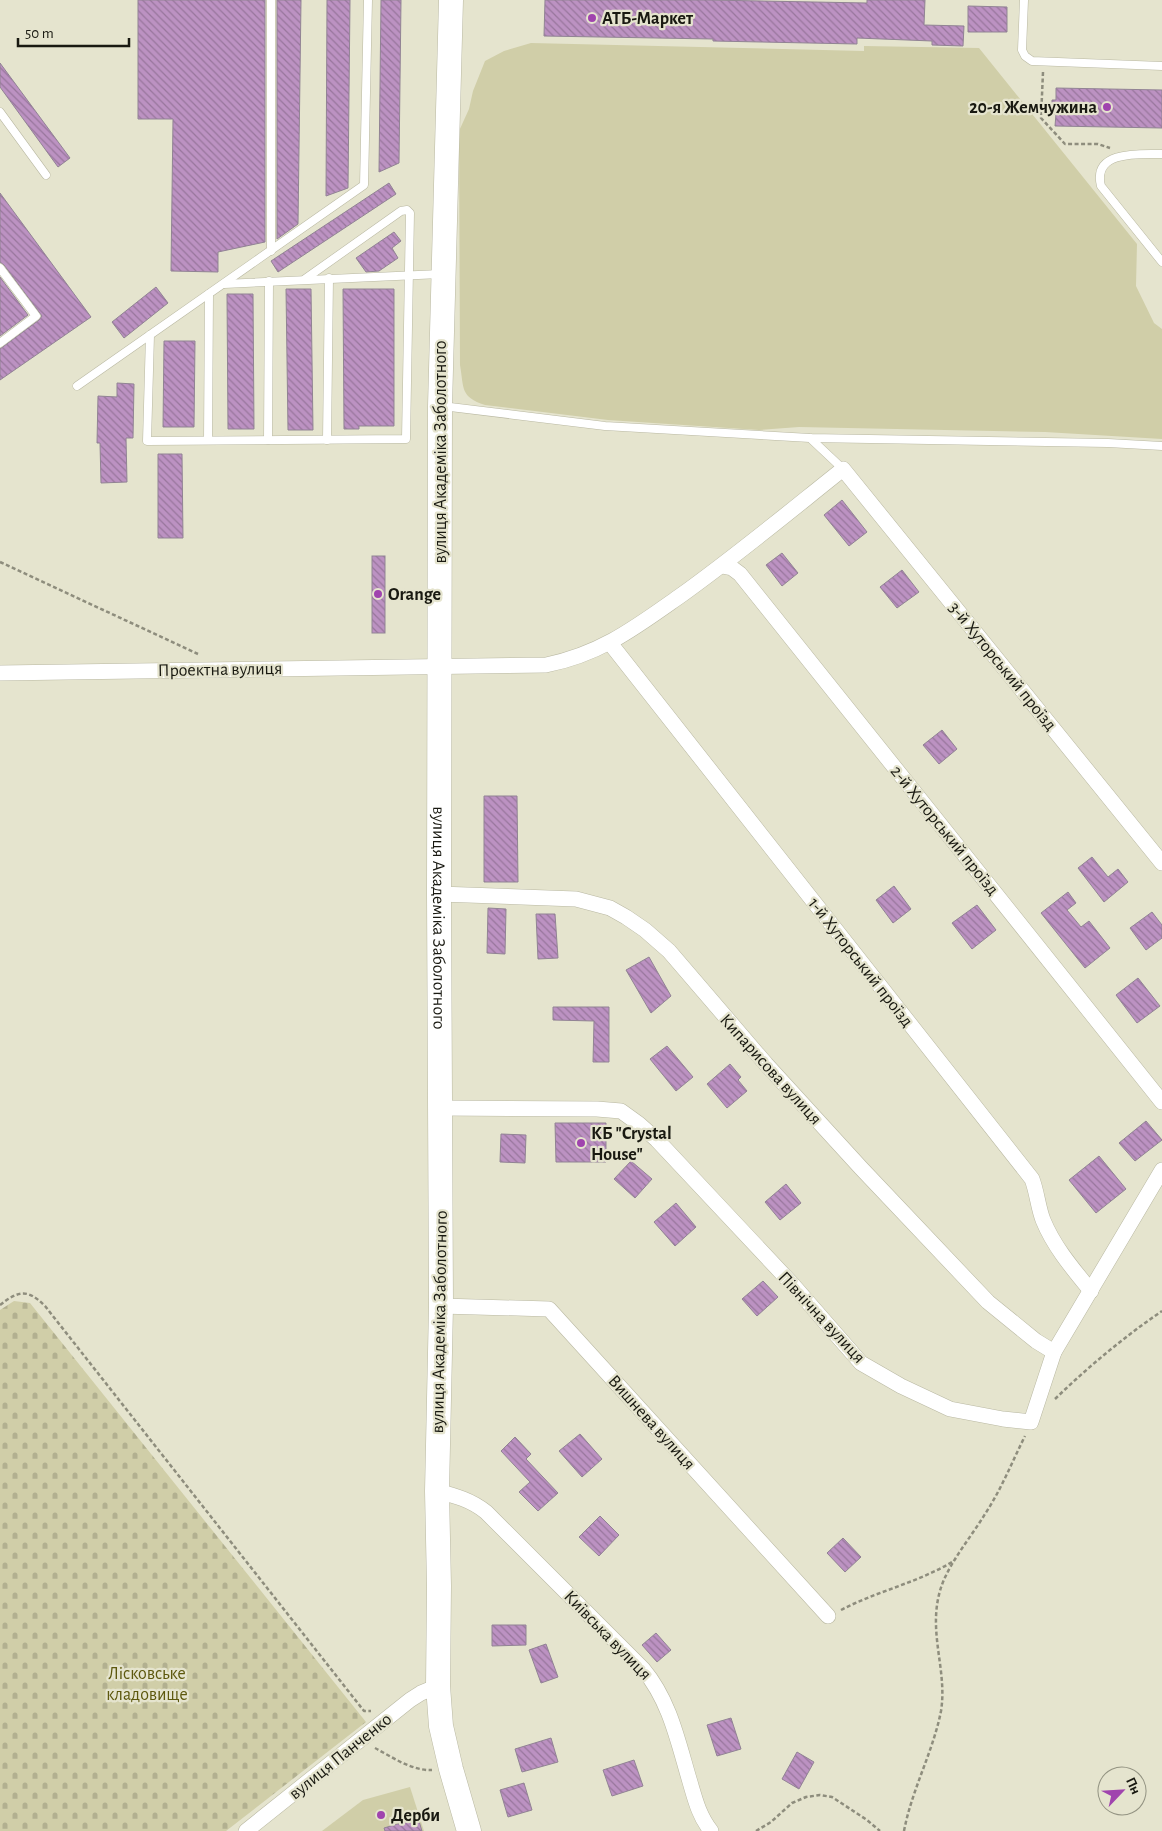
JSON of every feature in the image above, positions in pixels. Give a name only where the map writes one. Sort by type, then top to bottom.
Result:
[{"type":"main road","name":"вулиця Академіка Заболотного","points":[[451,0],[442,274],[440,406],[439,894],[441,1306],[438,1491],[438,1686],[441,1726],[469,1831]]},
{"type":"street","name":"Проектна вулиця","points":[[0,672],[546,666],[579,657],[610,643],[722,566],[843,469]]},
{"type":"street","name":"3-й Хуторський проїзд","points":[[843,469],[1162,863]]},
{"type":"street","name":"2-й Хуторський проїзд","points":[[722,566],[732,568],[740,574],[1162,1102]]},
{"type":"street","name":"1-й Хуторський проїзд","points":[[610,643],[1032,1179],[1037,1192],[1042,1218],[1053,1241],[1091,1292]]},
{"type":"street","name":"Кипарисова вулиця","points":[[439,894],[576,900],[610,908],[645,930],[669,951],[772,1071],[988,1302],[1036,1341],[1054,1352]]},
{"type":"street","name":"Північна вулиця","points":[[440,1108],[597,1109],[621,1111],[657,1140],[792,1285],[861,1363],[901,1386],[950,1409],[1031,1422]]},
{"type":"street","points":[[1031,1422],[1054,1352],[1162,1170]]},
{"type":"street","name":"Вишнева вулиця","points":[[441,1306],[550,1309],[828,1616]]},
{"type":"street","name":"Київська вулиця","points":[[438,1491],[474,1503],[486,1512],[644,1669],[654,1682],[670,1714],[699,1811],[711,1831]]},
{"type":"street","name":"вулиця Панченко","points":[[246,1831],[410,1700],[438,1686]]},
{"type":"lane","points":[[271,0],[271,250]]},
{"type":"lane","points":[[77,386],[364,185],[368,0]]},
{"type":"lane","points":[[1024,0],[1022,50],[1025,56],[1032,62],[1162,66]]},
{"type":"lane","points":[[0,112],[46,175]]},
{"type":"lane","points":[[1162,154],[1127,154],[1115,158],[1104,165],[1100,175],[1101,186],[1162,262]]},
{"type":"lane","points":[[150,335],[147,441],[406,439],[409,212],[401,211],[305,279]]},
{"type":"lane","points":[[0,268],[36,316],[0,343]]},
{"type":"lane","points":[[224,284],[442,274]]},
{"type":"lane","points":[[327,440],[329,278]]},
{"type":"lane","points":[[268,440],[269,281]]},
{"type":"lane","points":[[208,440],[209,294]]},
{"type":"lane","points":[[440,406],[605,426],[810,438],[1098,443],[1162,446]]},
{"type":"lane","points":[[810,438],[843,469]]},
{"type":"path","points":[[1043,63],[1041,118],[1065,144],[1098,144],[1127,154]]},
{"type":"path","points":[[0,562],[203,656]]},
{"type":"path","points":[[0,1304],[11,1296],[28,1293],[45,1306],[364,1712],[369,1712],[377,1706]]},
{"type":"path","points":[[1052,1402],[1079,1376],[1141,1325],[1162,1311]]},
{"type":"path","points":[[904,1831],[909,1809],[937,1728],[941,1709],[942,1690],[935,1632],[937,1606],[943,1583],[954,1561],[986,1512],[1031,1422]]},
{"type":"path","points":[[828,1616],[865,1598],[928,1576],[954,1561]]},
{"type":"path","points":[[360,1740],[411,1766],[425,1770],[451,1769]]},
{"type":"path","points":[[756,1831],[771,1822],[792,1803],[806,1797],[820,1795],[832,1797],[880,1831]]},
{"type":"green space","points":[[531,43],[864,51],[864,46],[979,48],[1137,244],[1136,286],[1154,323],[1162,329],[1162,439],[1045,432],[799,427],[759,430],[608,420],[485,405],[471,399],[463,386],[460,365],[459,131],[469,109],[473,91],[485,61],[504,51]]},
{"type":"green space","name":"Лісковське кладовище","points":[[14,1301],[30,1303],[366,1722],[226,1831],[0,1831],[0,1310]]},
{"type":"green space","name":"Дерби","points":[[410,1787],[424,1831],[322,1831],[363,1800]]},
{"type":"building","points":[[138,0],[265,0],[265,242],[218,252],[218,272],[171,271],[173,119],[138,119]]},
{"type":"building","points":[[277,0],[301,0],[298,224],[277,239]]},
{"type":"building","points":[[327,0],[350,0],[348,188],[326,196]]},
{"type":"building","points":[[381,0],[401,0],[399,163],[379,172]]},
{"type":"building","points":[[545,0],[708,0],[867,3],[867,0],[925,0],[924,25],[964,26],[963,46],[932,45],[932,41],[857,38],[857,44],[544,36]]},
{"type":"building","points":[[968,6],[1007,7],[1007,32],[968,32]]},
{"type":"building","points":[[0,63],[70,158],[58,167],[0,87]]},
{"type":"building","name":"20-я Жемчужина","points":[[1056,88],[1162,90],[1162,128],[1055,126],[1056,114],[1052,114],[1052,100],[1056,100]]},
{"type":"building","points":[[389,183],[396,194],[278,272],[271,261]]},
{"type":"building","points":[[0,193],[91,317],[0,380],[0,349],[42,316],[0,262]]},
{"type":"building","points":[[394,232],[401,241],[392,248],[398,258],[379,271],[366,272],[356,258]]},
{"type":"building","points":[[0,277],[28,315],[0,336]]},
{"type":"building","points":[[156,287],[168,303],[124,338],[112,322]]},
{"type":"building","points":[[286,289],[311,289],[313,430],[288,430]]},
{"type":"building","points":[[343,289],[394,289],[394,426],[359,426],[359,429],[344,429]]},
{"type":"building","points":[[227,294],[253,294],[254,429],[228,429]]},
{"type":"building","points":[[164,341],[195,341],[194,427],[163,427]]},
{"type":"building","points":[[117,383],[134,384],[133,438],[126,438],[127,482],[101,483],[100,443],[97,443],[98,396],[117,397]]},
{"type":"building","points":[[158,454],[182,454],[183,538],[158,538]]},
{"type":"building","points":[[842,500],[867,532],[849,546],[824,515]]},
{"type":"building","points":[[782,553],[798,573],[782,586],[766,565]]},
{"type":"building","name":"Orange","points":[[372,556],[385,556],[385,633],[372,633]]},
{"type":"building","points":[[902,570],[919,592],[897,608],[880,587]]},
{"type":"building","points":[[942,730],[957,749],[939,764],[923,745]]},
{"type":"building","points":[[484,796],[517,796],[518,882],[484,882]]},
{"type":"building","points":[[1092,857],[1108,877],[1118,869],[1128,882],[1104,902],[1078,868]]},
{"type":"building","points":[[894,886],[911,909],[893,923],[876,900]]},
{"type":"building","points":[[1068,892],[1076,903],[1067,910],[1081,927],[1089,921],[1110,948],[1085,968],[1041,913]]},
{"type":"building","points":[[977,905],[996,930],[972,949],[952,923]]},
{"type":"building","points":[[488,908],[506,909],[505,954],[487,953]]},
{"type":"building","points":[[1152,912],[1162,925],[1162,938],[1146,950],[1130,928]]},
{"type":"building","points":[[536,914],[555,914],[558,958],[538,959]]},
{"type":"building","points":[[649,957],[671,996],[651,1013],[626,970]]},
{"type":"building","points":[[1138,978],[1160,1006],[1137,1023],[1116,995]]},
{"type":"building","points":[[553,1007],[609,1007],[609,1062],[593,1062],[594,1021],[553,1020]]},
{"type":"building","points":[[667,1046],[693,1077],[676,1091],[650,1059]]},
{"type":"building","points":[[730,1064],[741,1077],[738,1080],[747,1091],[727,1108],[707,1084]]},
{"type":"building","points":[[1146,1121],[1162,1140],[1135,1161],[1119,1143]]},
{"type":"building","name":"КБ \"Crystal House\"","points":[[555,1123],[606,1123],[606,1162],[556,1162]]},
{"type":"building","points":[[501,1134],[526,1135],[525,1163],[500,1162]]},
{"type":"building","points":[[1099,1156],[1126,1189],[1096,1213],[1069,1180]]},
{"type":"building","points":[[631,1161],[652,1179],[635,1198],[614,1179]]},
{"type":"building","points":[[786,1184],[801,1203],[780,1220],[765,1202]]},
{"type":"building","points":[[676,1203],[696,1227],[675,1246],[654,1222]]},
{"type":"building","points":[[763,1281],[778,1297],[757,1316],[742,1299]]},
{"type":"building","points":[[580,1434],[602,1459],[582,1477],[559,1451]]},
{"type":"building","points":[[515,1437],[531,1454],[526,1459],[558,1493],[538,1511],[519,1492],[530,1482],[501,1451]]},
{"type":"building","points":[[600,1516],[619,1535],[599,1556],[579,1537]]},
{"type":"building","points":[[843,1538],[861,1557],[845,1572],[827,1553]]},
{"type":"building","points":[[492,1625],[526,1625],[526,1645],[492,1646]]},
{"type":"building","points":[[656,1633],[671,1650],[657,1662],[642,1645]]},
{"type":"building","points":[[546,1644],[558,1677],[541,1683],[529,1650]]},
{"type":"building","points":[[731,1718],[741,1749],[717,1756],[707,1725]]},
{"type":"building","points":[[551,1738],[558,1762],[522,1772],[515,1749]]},
{"type":"building","points":[[797,1752],[814,1762],[799,1789],[782,1779]]},
{"type":"building","points":[[634,1760],[643,1786],[612,1796],[603,1770]]},
{"type":"building","points":[[524,1783],[532,1810],[508,1817],[500,1790]]},
{"type":"building","points":[[418,1818],[422,1831],[385,1831],[384,1828]]},
{"type":"place","name":"АТБ-Маркет","points":[[592,18]]},
{"type":"place","name":"20-я Жемчужина","points":[[1107,107]]},
{"type":"place","name":"Orange","points":[[378,594]]},
{"type":"place","name":"КБ \"Crystal House\"","points":[[581,1143]]},
{"type":"place","name":"Дерби","points":[[381,1815]]}]
